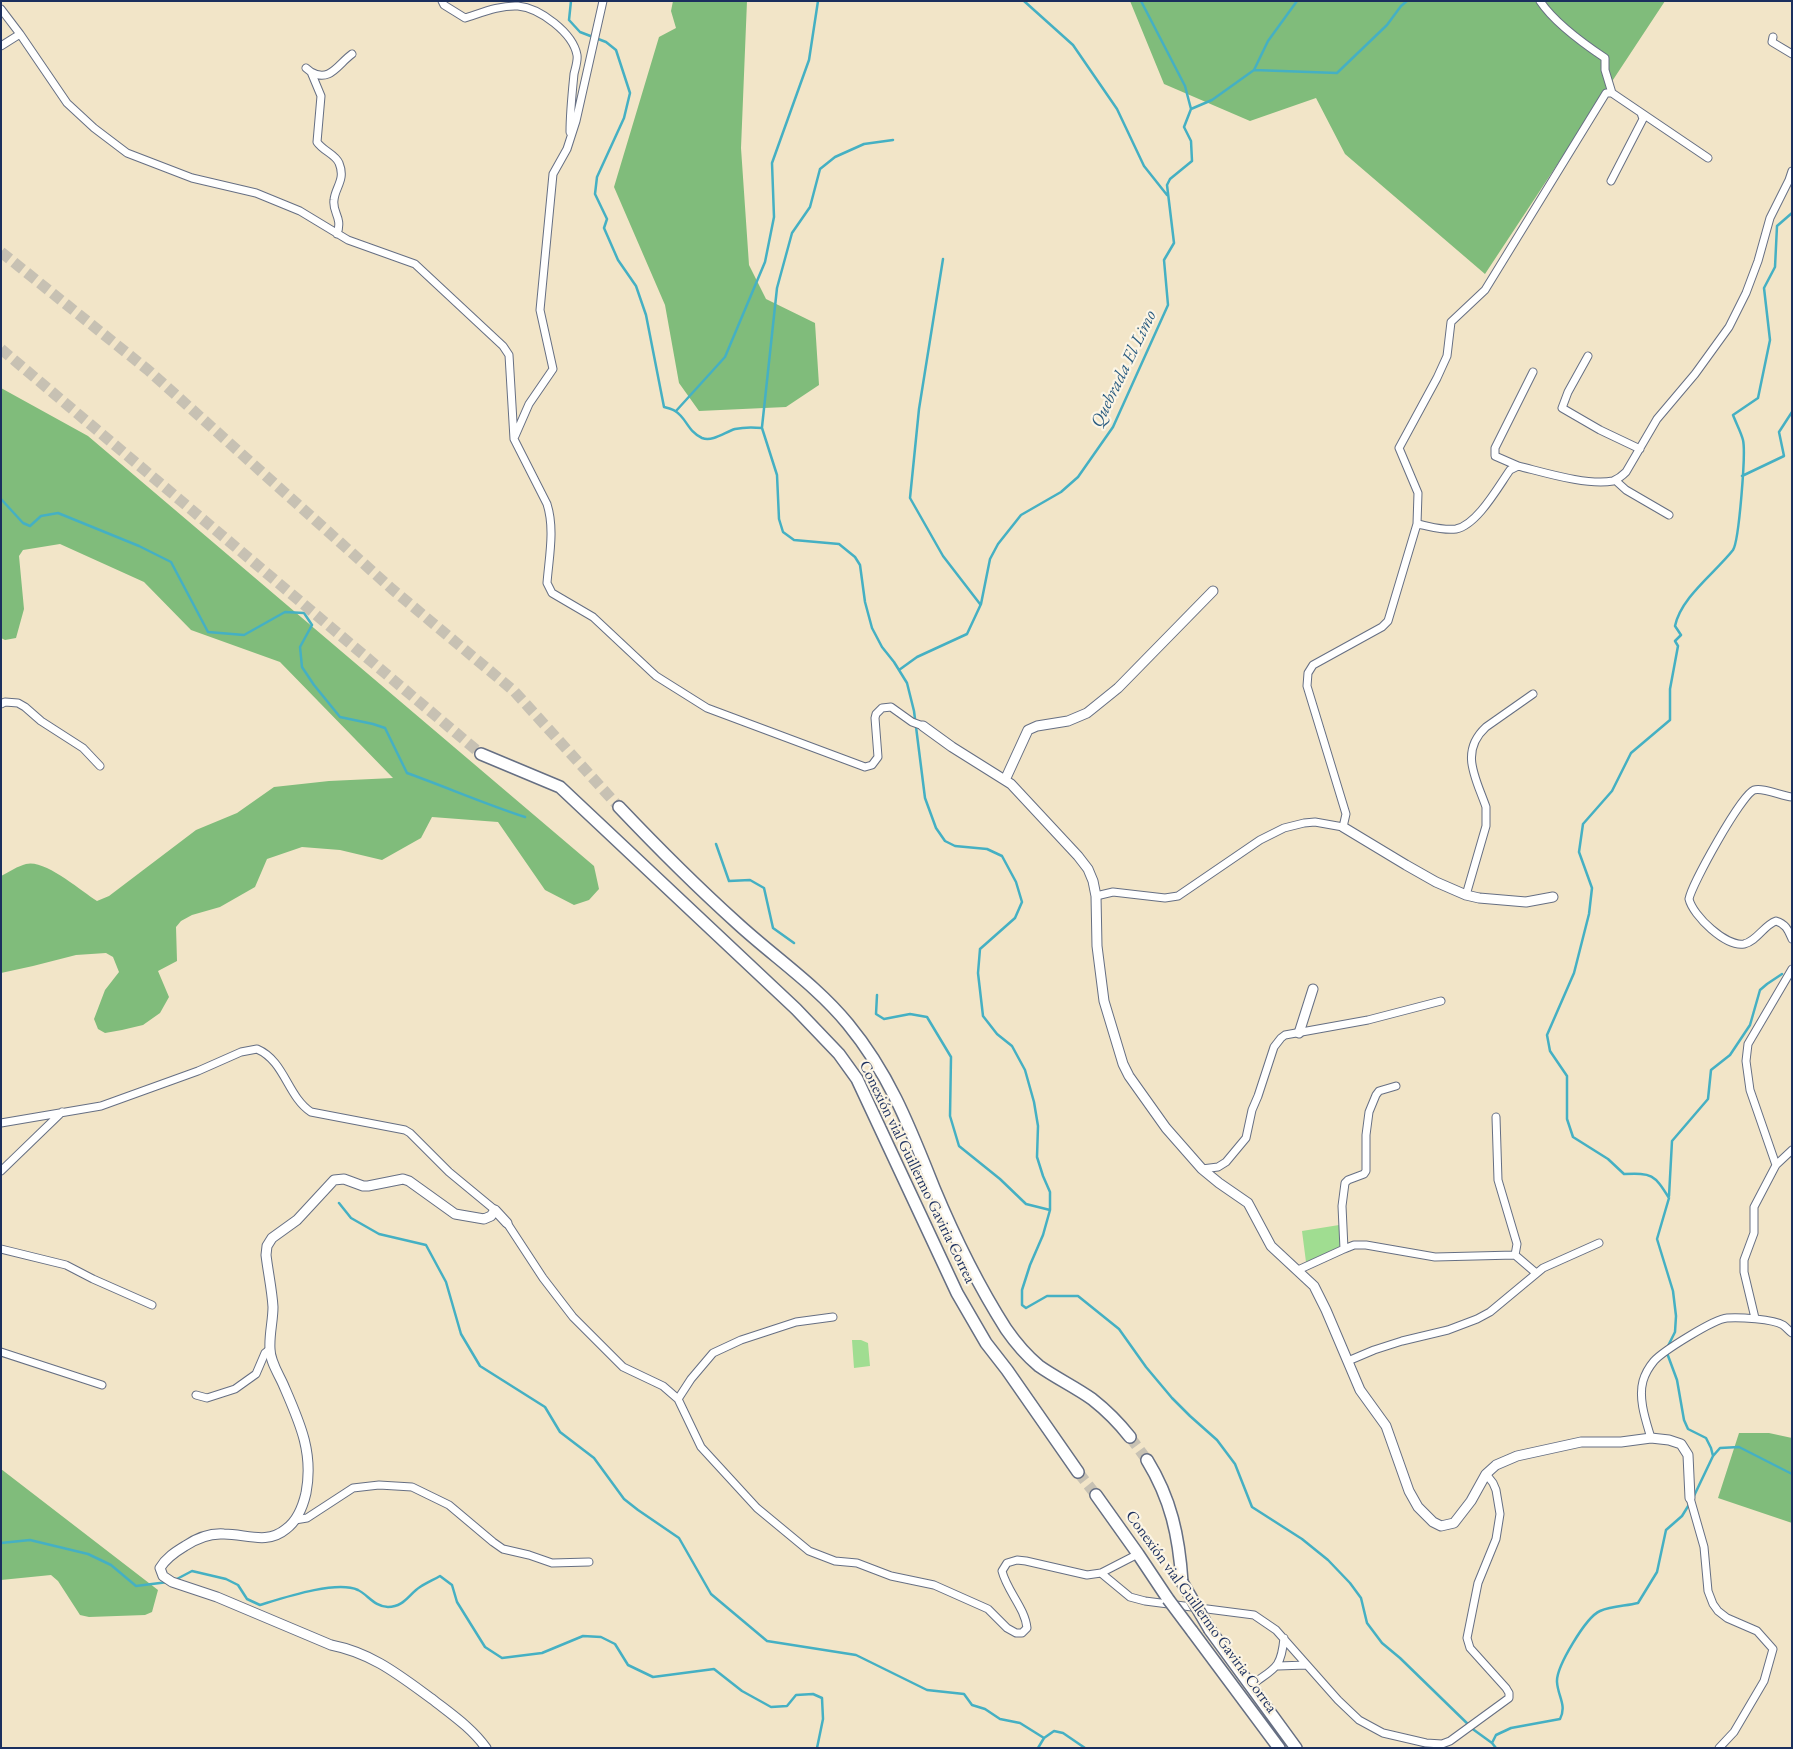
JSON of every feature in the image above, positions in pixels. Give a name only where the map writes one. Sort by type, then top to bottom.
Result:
[{"type":"highway","name":"Conexión vial Guillermo Gaviria Correa","points":[[481,754],[560,788],[796,1009],[839,1054],[857,1079],[957,1293],[986,1343],[1016,1382],[1078,1472]]},
{"type":"highway","name":"Conexión vial Guillermo Gaviria Correa","points":[[619,807],[738,924],[819,994],[847,1023],[873,1057],[893,1090],[935,1190],[966,1256],[1008,1331],[1019,1347],[1040,1366],[1091,1398],[1116,1420],[1130,1437]]},
{"type":"highway","name":"Conexión vial Guillermo Gaviria Correa","points":[[1147,1460],[1165,1493],[1174,1522],[1180,1552],[1182,1582],[1210,1630],[1296,1748]]},
{"type":"highway","name":"Conexión vial Guillermo Gaviria Correa","points":[[1096,1495],[1168,1599],[1279,1748]]},
{"type":"street","points":[[442,1],[444,5],[465,18],[491,10],[518,6],[537,12],[556,24],[570,38],[577,56],[570,112],[570,140]]},
{"type":"street","points":[[514,439],[529,404],[553,369],[541,320],[540,301],[553,174],[567,149],[576,121],[603,1]]},
{"type":"street","points":[[1540,1],[1550,16],[1589,48],[1605,58],[1605,70],[1612,93],[1708,158]]},
{"type":"street","points":[[1,9],[67,103],[94,128],[126,153],[192,178],[256,193],[300,211],[348,240],[418,266],[506,350],[509,355],[514,439],[547,504],[550,515],[549,588],[556,596],[593,617],[662,681],[717,713],[865,767],[872,765],[878,758],[875,718],[879,710],[885,706],[891,707],[1005,780],[1020,792],[1078,856],[1091,875],[1096,896],[1097,946],[1104,1001],[1123,1064],[1166,1128],[1202,1169],[1248,1203],[1268,1242],[1314,1286],[1360,1390],[1386,1426],[1410,1491],[1418,1506],[1433,1522],[1442,1526],[1454,1523],[1471,1502],[1486,1474],[1496,1465],[1517,1456],[1581,1442],[1621,1442],[1651,1438],[1669,1440],[1681,1444],[1688,1455],[1691,1501],[1704,1547],[1708,1591],[1713,1604],[1727,1618],[1758,1631],[1773,1649],[1764,1681],[1734,1732],[1719,1748]]},
{"type":"street","points":[[1,46],[20,34]]},
{"type":"street","points":[[1773,37],[1772,42],[1792,54]]},
{"type":"street","points":[[338,234],[340,223],[334,200],[340,182],[339,164],[334,156],[323,150],[317,142],[321,96],[309,70],[317,76],[326,76],[332,73],[352,54]]},
{"type":"street","points":[[1343,827],[1346,814],[1307,686],[1308,673],[1313,665],[1382,628],[1387,623],[1413,543],[1417,524],[1418,493],[1399,448],[1437,378],[1446,356],[1451,322],[1485,290],[1605,94],[1612,93]]},
{"type":"street","points":[[1610,181],[1643,119],[1641,113]]},
{"type":"street","points":[[1533,372],[1495,448],[1495,456],[1518,466],[1585,481],[1602,482],[1616,480],[1626,472],[1662,411],[1695,374],[1729,327],[1752,276],[1770,218],[1790,180],[1792,171]]},
{"type":"street","points":[[1588,356],[1568,392],[1562,408],[1600,430],[1640,449]]},
{"type":"street","points":[[1417,524],[1450,530],[1472,522],[1510,470],[1518,466]]},
{"type":"street","points":[[1616,480],[1626,490],[1669,515]]},
{"type":"street","points":[[1005,780],[1028,730],[1037,726],[1068,721],[1087,713],[1118,688],[1213,592]]},
{"type":"street","points":[[1466,896],[1486,826],[1486,807],[1471,762],[1471,750],[1479,733],[1533,694]]},
{"type":"street","points":[[1,704],[6,702],[18,703],[25,707],[41,721],[83,748],[100,766]]},
{"type":"street","points":[[1792,797],[1761,789],[1751,792],[1721,834],[1689,899],[1695,911],[1719,937],[1731,944],[1746,944],[1767,925],[1776,921],[1782,923],[1787,928],[1792,939]]},
{"type":"street","points":[[1096,896],[1113,892],[1165,898],[1178,896],[1260,840],[1284,828],[1315,822],[1343,827],[1421,874],[1466,896],[1526,902],[1553,897]]},
{"type":"street","points":[[1776,1164],[1750,1090],[1746,1061],[1748,1044],[1792,969]]},
{"type":"street","points":[[1299,1033],[1313,990]]},
{"type":"street","points":[[1202,1169],[1218,1167],[1226,1162],[1246,1138],[1252,1110],[1274,1047],[1285,1035],[1368,1020],[1441,1001]]},
{"type":"street","points":[[1,1123],[101,1106],[189,1074],[241,1052],[257,1049],[273,1060],[301,1104],[307,1110],[405,1130],[449,1172],[495,1210],[507,1223],[554,1294],[573,1317],[623,1367],[663,1386],[678,1399],[701,1447],[771,1521],[809,1551],[822,1557],[857,1564],[891,1576],[940,1587],[988,1609],[1007,1628],[1016,1633],[1022,1633],[1027,1628],[1026,1620],[1005,1583],[1002,1571],[1007,1563],[1017,1560],[1086,1575],[1101,1574],[1138,1554]]},
{"type":"street","points":[[1344,1249],[1342,1206],[1346,1183],[1348,1180],[1364,1174],[1366,1171],[1366,1135],[1369,1112],[1376,1095],[1379,1091],[1396,1086]]},
{"type":"street","points":[[1,1171],[62,1112]]},
{"type":"street","points":[[1496,1117],[1498,1180],[1517,1244],[1515,1254]]},
{"type":"street","points":[[1755,1318],[1744,1272],[1744,1260],[1754,1233],[1754,1207],[1776,1164],[1792,1150]]},
{"type":"street","points":[[486,1748],[479,1737],[453,1715],[397,1673],[366,1655],[351,1649],[331,1645],[217,1597],[172,1582],[163,1576],[160,1568],[164,1561],[194,1540],[205,1536],[223,1534],[271,1538],[286,1530],[295,1520],[305,1497],[309,1461],[305,1440],[296,1413],[272,1360],[270,1349],[273,1306],[266,1254],[267,1246],[272,1238],[297,1220],[334,1180],[344,1179],[368,1186],[403,1179],[409,1181],[455,1214],[484,1219],[491,1216],[495,1210]]},
{"type":"street","points":[[1348,1361],[1393,1344],[1448,1330],[1478,1319],[1490,1312],[1536,1273],[1599,1244]]},
{"type":"street","points":[[1298,1270],[1354,1245],[1366,1245],[1435,1257],[1515,1254],[1536,1273]]},
{"type":"street","points":[[1,1249],[66,1265],[93,1280],[152,1305]]},
{"type":"street","points":[[678,1399],[712,1353],[741,1340],[796,1322],[833,1316]]},
{"type":"street","points":[[1651,1438],[1645,1418],[1642,1394],[1643,1382],[1654,1361],[1667,1351],[1713,1323],[1725,1318],[1755,1318],[1783,1325],[1792,1333]]},
{"type":"street","points":[[196,1395],[207,1398],[235,1389],[256,1374],[265,1353],[270,1349]]},
{"type":"street","points":[[1,1352],[102,1385]]},
{"type":"street","points":[[1101,1574],[1130,1597],[1144,1601],[1254,1615],[1276,1630],[1338,1700],[1359,1720],[1384,1733],[1426,1743],[1442,1744],[1450,1741],[1509,1698],[1509,1693],[1470,1648],[1467,1638],[1478,1583],[1496,1538],[1500,1514],[1496,1490],[1486,1474]]},
{"type":"street","points":[[295,1520],[306,1518],[352,1488],[365,1486],[412,1486],[449,1505],[503,1549],[552,1563],[589,1562]]},
{"type":"street","points":[[1278,1666],[1284,1638]]},
{"type":"street","points":[[1250,1686],[1278,1666],[1306,1665]]},
{"type":"green space","points":[[673,1],[747,1],[741,148],[749,265],[766,299],[815,323],[819,385],[786,407],[699,411],[679,383],[665,305],[614,187],[659,37],[676,28],[671,11]]},
{"type":"green space","points":[[1130,1],[1665,1],[1485,274],[1345,154],[1316,98],[1250,121],[1164,84]]},
{"type":"green space","points":[[1,388],[88,436],[594,866],[599,889],[589,900],[574,905],[545,890],[498,822],[432,817],[421,838],[382,860],[340,850],[302,847],[267,859],[255,887],[220,907],[192,915],[181,921],[176,927],[177,961],[158,971],[169,997],[160,1013],[143,1025],[105,1033],[98,1029],[94,1019],[105,990],[119,972],[113,957],[106,953],[76,955],[1,973],[1,876],[17,868],[26,864],[43,866],[63,877],[97,901],[109,896],[196,830],[237,813],[274,787],[329,781],[393,778],[280,662],[191,630],[144,582],[60,544],[23,550],[19,556],[24,609],[16,638],[5,640],[1,638]]},
{"type":"green space","points":[[1339,1225],[1341,1246],[1306,1262],[1302,1231]]},
{"type":"green space","points":[[852,1340],[861,1340],[868,1343],[870,1366],[854,1368]]},
{"type":"green space","points":[[1739,1433],[1769,1433],[1792,1438],[1792,1523],[1718,1498]]},
{"type":"green space","points":[[1,1469],[158,1590],[152,1612],[145,1615],[89,1617],[80,1615],[58,1581],[51,1575],[1,1580]]},
{"type":"waterway","points":[[571,1],[569,20],[580,32],[606,42],[616,50],[630,93],[624,118],[597,177],[595,194],[607,219],[604,228],[618,260],[636,286],[646,315],[664,407],[679,414],[693,432],[706,439],[715,438],[738,428],[762,428],[777,475],[779,519],[783,532],[794,540],[839,544],[855,557],[860,565],[865,602],[872,628],[882,647],[907,683],[914,711],[925,798],[936,828],[945,841],[955,846],[987,849],[1002,856],[1016,882],[1022,902],[1015,918],[980,949],[978,973],[983,1016],[997,1034],[1012,1046],[1025,1070],[1034,1102],[1038,1126],[1037,1157],[1050,1192],[1050,1210],[1043,1235],[1022,1290],[1022,1305],[1026,1308],[1047,1296],[1078,1296],[1119,1329],[1146,1367],[1172,1398],[1217,1440],[1235,1464],[1252,1507],[1302,1539],[1328,1560],[1350,1583],[1361,1598],[1367,1623],[1382,1643],[1474,1730],[1496,1748]]},
{"type":"waterway","points":[[676,411],[725,357],[765,262],[774,217],[772,163],[809,60],[818,1]]},
{"type":"waterway","points":[[1024,1],[1073,45],[1117,109],[1144,166],[1167,195]]},
{"type":"waterway","points":[[1141,1],[1185,86],[1191,109]]},
{"type":"waterway","points":[[1254,70],[1268,41],[1297,1]]},
{"type":"waterway","name":"Quebrada El Limo","points":[[899,670],[917,657],[967,634],[981,604],[990,559],[998,544],[1021,515],[1061,492],[1078,477],[1113,427],[1168,305],[1164,260],[1174,243],[1167,185],[1170,179],[1192,161],[1191,141],[1184,127],[1191,109],[1212,100],[1254,70],[1337,73],[1387,25],[1407,1]]},
{"type":"waterway","points":[[762,427],[777,288],[792,233],[810,207],[820,169],[835,157],[864,144],[893,140]]},
{"type":"waterway","points":[[1667,1348],[1675,1332],[1676,1316],[1673,1291],[1657,1239],[1669,1198],[1656,1180],[1647,1175],[1624,1174],[1608,1159],[1573,1137],[1567,1119],[1567,1076],[1550,1051],[1547,1035],[1574,973],[1589,914],[1592,888],[1579,852],[1583,824],[1612,791],[1631,753],[1670,720],[1670,689],[1678,646],[1675,641],[1681,635],[1675,626],[1678,615],[1691,595],[1733,550],[1738,531],[1744,461],[1743,440],[1733,415],[1758,398],[1770,340],[1764,288],[1775,267],[1777,226],[1792,213]]},
{"type":"waterway","points":[[943,259],[919,409],[910,498],[943,556],[980,604]]},
{"type":"waterway","points":[[1742,476],[1784,456],[1779,432],[1792,412]]},
{"type":"waterway","points":[[1,499],[23,523],[30,526],[41,516],[58,513],[139,546],[171,562],[208,632],[244,635],[285,612],[304,613],[312,625],[300,647],[302,667],[340,717],[385,728],[407,773],[525,817]]},
{"type":"waterway","points":[[716,844],[729,881],[750,880],[764,888],[773,928],[794,943]]},
{"type":"waterway","points":[[1669,1196],[1672,1141],[1708,1099],[1711,1070],[1730,1055],[1750,1025],[1760,990],[1782,974]]},
{"type":"waterway","points":[[877,995],[876,1014],[884,1019],[910,1014],[927,1017],[951,1057],[950,1116],[959,1146],[1000,1179],[1026,1204],[1050,1210]]},
{"type":"waterway","points":[[339,1203],[351,1218],[379,1234],[426,1245],[446,1282],[461,1334],[480,1366],[545,1407],[560,1432],[594,1458],[624,1499],[679,1538],[711,1594],[767,1641],[856,1655],[927,1690],[964,1694],[972,1705],[985,1709],[1000,1719],[1020,1723],[1044,1738]]},
{"type":"waterway","points":[[1667,1353],[1677,1380],[1684,1420],[1688,1429],[1706,1438],[1713,1456],[1693,1498]]},
{"type":"waterway","points":[[1713,1456],[1720,1448],[1739,1447],[1792,1474]]},
{"type":"waterway","points":[[1492,1743],[1496,1735],[1511,1728],[1560,1719],[1563,1709],[1557,1682],[1558,1675],[1561,1665],[1573,1643],[1587,1623],[1600,1611],[1638,1603],[1657,1572],[1666,1530],[1682,1516],[1690,1503]]},
{"type":"waterway","points":[[1,1543],[30,1540],[88,1554],[111,1565],[136,1586],[168,1582]]},
{"type":"waterway","points":[[175,1580],[192,1571],[226,1579],[238,1585],[247,1599],[260,1605],[309,1591],[348,1587],[362,1592],[375,1603],[388,1607],[402,1603],[420,1587],[440,1576],[452,1585],[457,1602],[485,1647],[502,1658],[542,1653],[583,1636],[601,1637],[615,1644],[628,1665],[653,1677],[714,1669],[742,1691],[771,1707],[787,1706],[796,1695],[813,1694],[822,1698],[823,1719],[817,1748]]},
{"type":"waterway","points":[[1038,1748],[1044,1738],[1054,1731],[1063,1733],[1085,1748]]},
{"type":"tunnel","points":[[1,252],[148,370],[392,589],[514,691],[619,807]]},
{"type":"tunnel","points":[[1,349],[481,754]]},
{"type":"tunnel","points":[[1130,1437],[1147,1460]]},
{"type":"tunnel","points":[[1078,1472],[1096,1495]]}]
